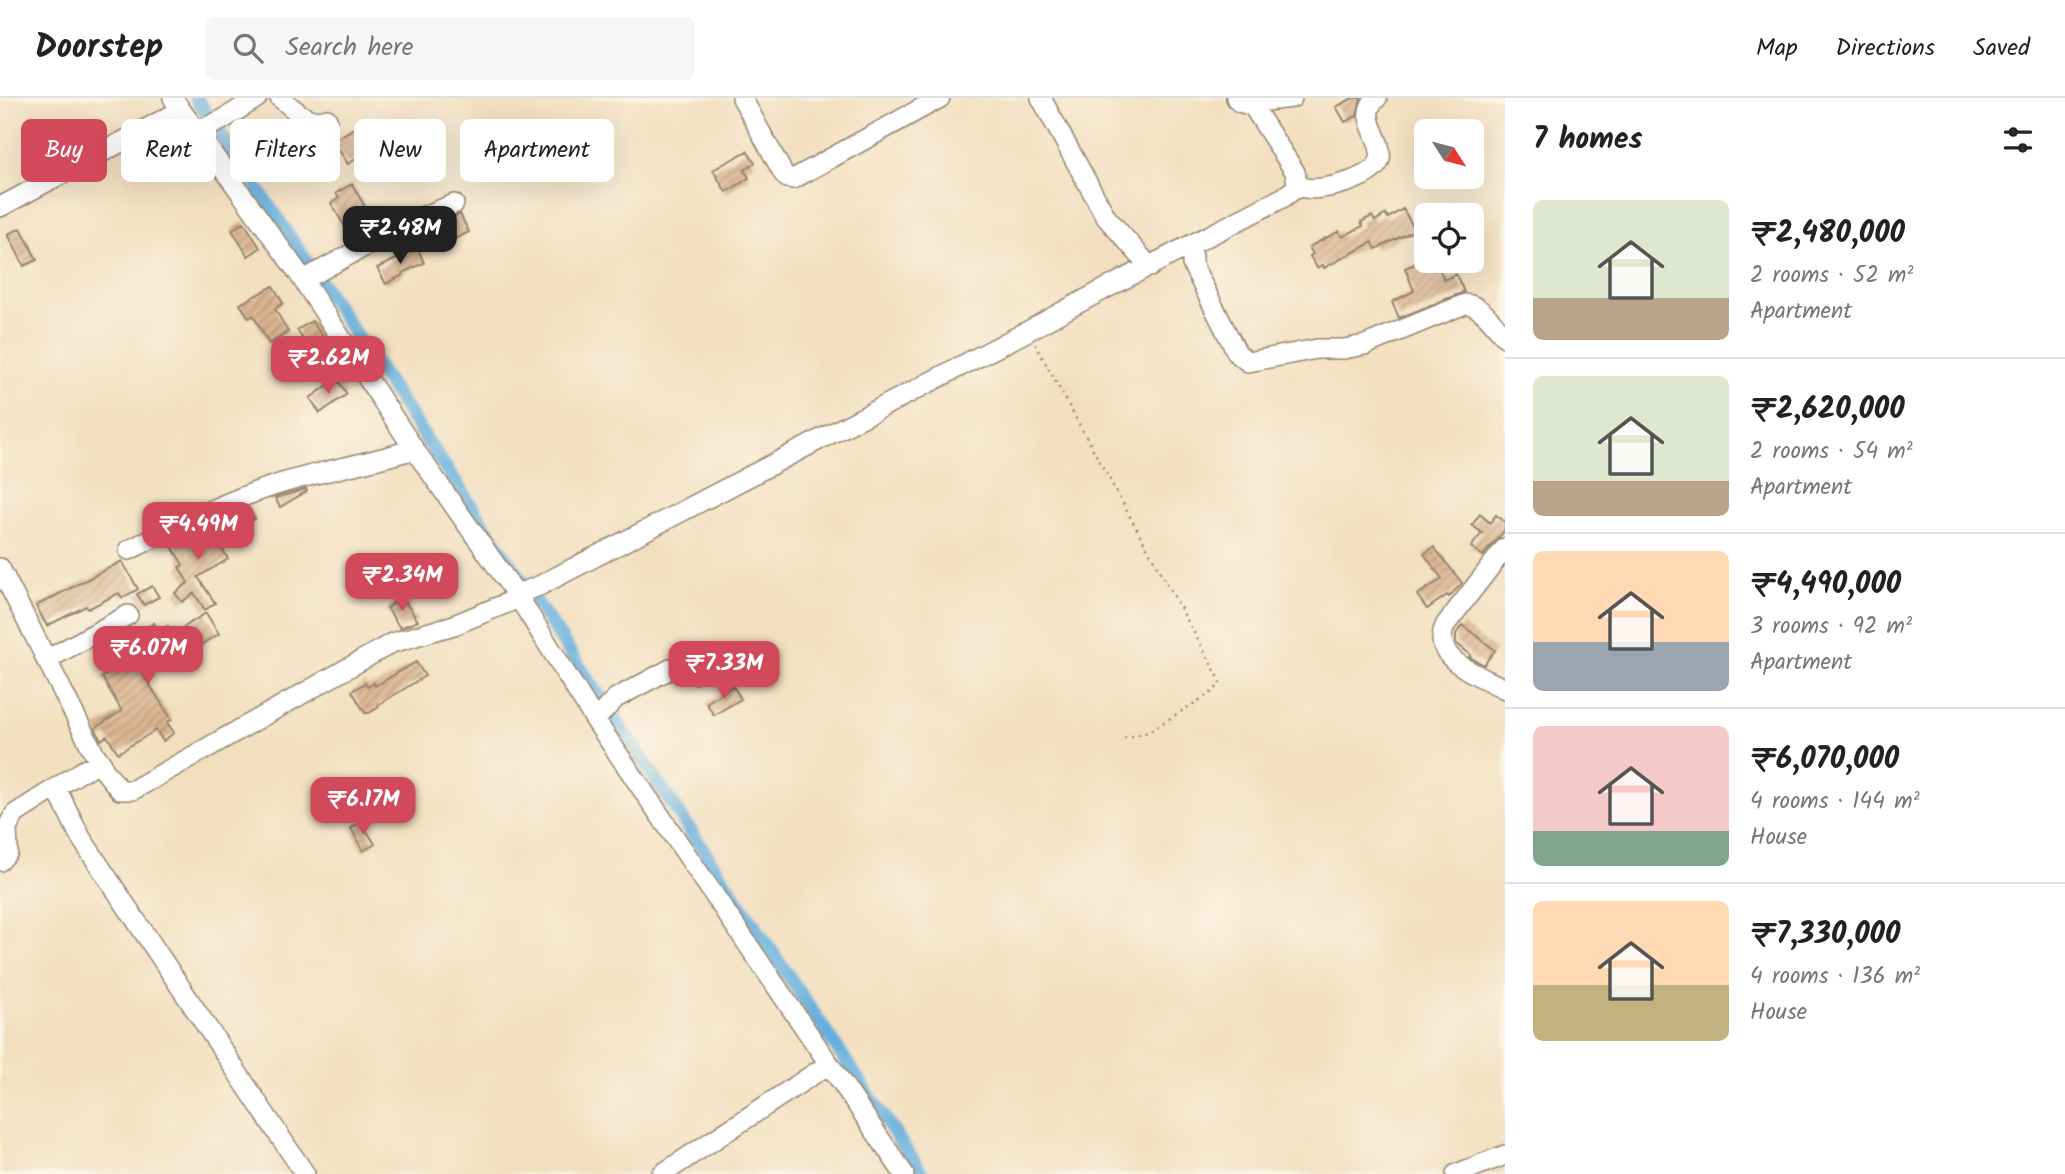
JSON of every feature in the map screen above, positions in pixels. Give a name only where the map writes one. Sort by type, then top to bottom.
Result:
[{"type":"street","points":[[216,123],[257,98]]},
{"type":"street","points":[[280,98],[309,119]]},
{"type":"street","points":[[742,98],[783,173],[793,179],[940,98]]},
{"type":"street","points":[[1041,98],[1107,217],[1150,267]]},
{"type":"street","points":[[1236,98],[1239,102],[1254,106]]},
{"type":"street","points":[[1254,106],[1258,102],[1292,98]]},
{"type":"street","points":[[1254,106],[1295,172],[1297,183],[1310,190],[1335,186],[1375,168],[1380,154],[1368,112],[1377,98]]},
{"type":"street","points":[[0,207],[177,104],[189,119]]},
{"type":"street","points":[[216,154],[311,275],[414,449],[601,712],[829,1064],[904,1174]]},
{"type":"street","points":[[0,568],[103,769],[120,790],[133,790],[392,643],[454,625],[539,586],[1302,187]]},
{"type":"street","points":[[311,275],[412,221],[454,204]]},
{"type":"street","points":[[1192,246],[1192,264],[1237,353],[1248,362],[1317,348],[1344,349],[1365,345],[1471,303],[1498,318],[1505,337]]},
{"type":"street","points":[[129,550],[196,517],[271,486],[371,463],[414,449]]},
{"type":"street","points":[[1505,548],[1446,624],[1441,638],[1444,649],[1457,663],[1505,689]]},
{"type":"street","points":[[46,660],[128,615]]},
{"type":"street","points":[[601,712],[672,668]]},
{"type":"street","points":[[0,861],[8,852],[6,828],[15,814],[84,770],[102,764]]},
{"type":"street","points":[[56,788],[80,838],[305,1174]]},
{"type":"street","points":[[662,1174],[829,1064]]},
{"type":"street","points":[[1457,1174],[1505,1155]]},
{"type":"path","points":[[1028,331],[1220,680],[1214,691],[1148,732],[1122,739]]},
{"type":"building","points":[[1353,98],[1361,98],[1357,116],[1345,122],[1336,107]]},
{"type":"building","points":[[354,128],[354,160],[348,164],[340,152],[340,137]]},
{"type":"building","points":[[747,151],[755,163],[744,170],[749,178],[726,192],[713,170]]},
{"type":"building","points":[[352,184],[376,226],[363,233],[359,226],[348,232],[331,203],[339,198],[336,193]]},
{"type":"building","points":[[1403,209],[1414,230],[1376,249],[1372,242],[1324,268],[1323,265],[1317,268],[1310,256],[1313,254],[1309,247],[1339,231],[1342,237],[1363,226],[1361,222],[1372,216],[1375,221],[1386,214],[1388,218]]},
{"type":"building","points":[[460,214],[469,232],[455,239],[446,220]]},
{"type":"building","points":[[244,222],[260,248],[248,256],[232,230]]},
{"type":"building","points":[[21,228],[37,260],[24,266],[8,234]]},
{"type":"building","points":[[418,249],[424,263],[386,284],[377,268]]},
{"type":"building","points":[[1414,264],[1414,273],[1441,273],[1444,280],[1456,274],[1464,292],[1399,318],[1392,302],[1414,291],[1405,268]]},
{"type":"building","points":[[273,286],[283,303],[275,309],[288,332],[269,344],[253,315],[249,318],[240,304]]},
{"type":"building","points":[[312,321],[346,371],[331,381],[297,330]]},
{"type":"building","points":[[337,379],[347,394],[320,413],[310,398]]},
{"type":"building","points":[[306,489],[307,491],[280,507],[275,498]]},
{"type":"building","points":[[248,508],[255,519],[243,526],[236,513]]},
{"type":"building","points":[[1480,514],[1490,523],[1496,515],[1505,522],[1505,530],[1483,556],[1471,547],[1482,533],[1472,525]]},
{"type":"building","points":[[208,525],[228,559],[198,577],[215,603],[205,610],[194,593],[182,602],[175,593],[188,583],[179,567],[183,565],[170,543]]},
{"type":"building","points":[[1434,547],[1462,583],[1449,597],[1447,595],[1427,609],[1417,595],[1442,579],[1424,554]]},
{"type":"building","points":[[122,561],[138,589],[122,598],[119,593],[88,609],[86,606],[47,626],[36,606]]},
{"type":"building","points":[[152,586],[159,597],[144,605],[137,594]]},
{"type":"building","points":[[402,597],[418,621],[400,628],[387,608]]},
{"type":"building","points":[[206,613],[219,634],[167,664],[164,660],[142,673],[172,720],[167,722],[174,733],[163,741],[156,730],[118,753],[107,736],[101,740],[95,728],[122,711],[102,677],[133,658],[137,664],[158,651],[145,629],[154,623],[159,632],[168,626],[173,634]]},
{"type":"building","points":[[1462,625],[1495,650],[1484,665],[1469,657],[1471,655],[1456,643],[1456,634]]},
{"type":"building","points":[[714,655],[722,667],[695,684],[687,672]]},
{"type":"building","points":[[416,662],[425,676],[378,705],[379,707],[365,713],[352,691],[365,683],[367,687],[374,683],[375,686]]},
{"type":"building","points":[[733,686],[741,699],[714,715],[706,703]]},
{"type":"building","points":[[361,822],[375,844],[363,851],[351,828]]},
{"type":"waterway","points":[[196,98],[922,1174]]}]
